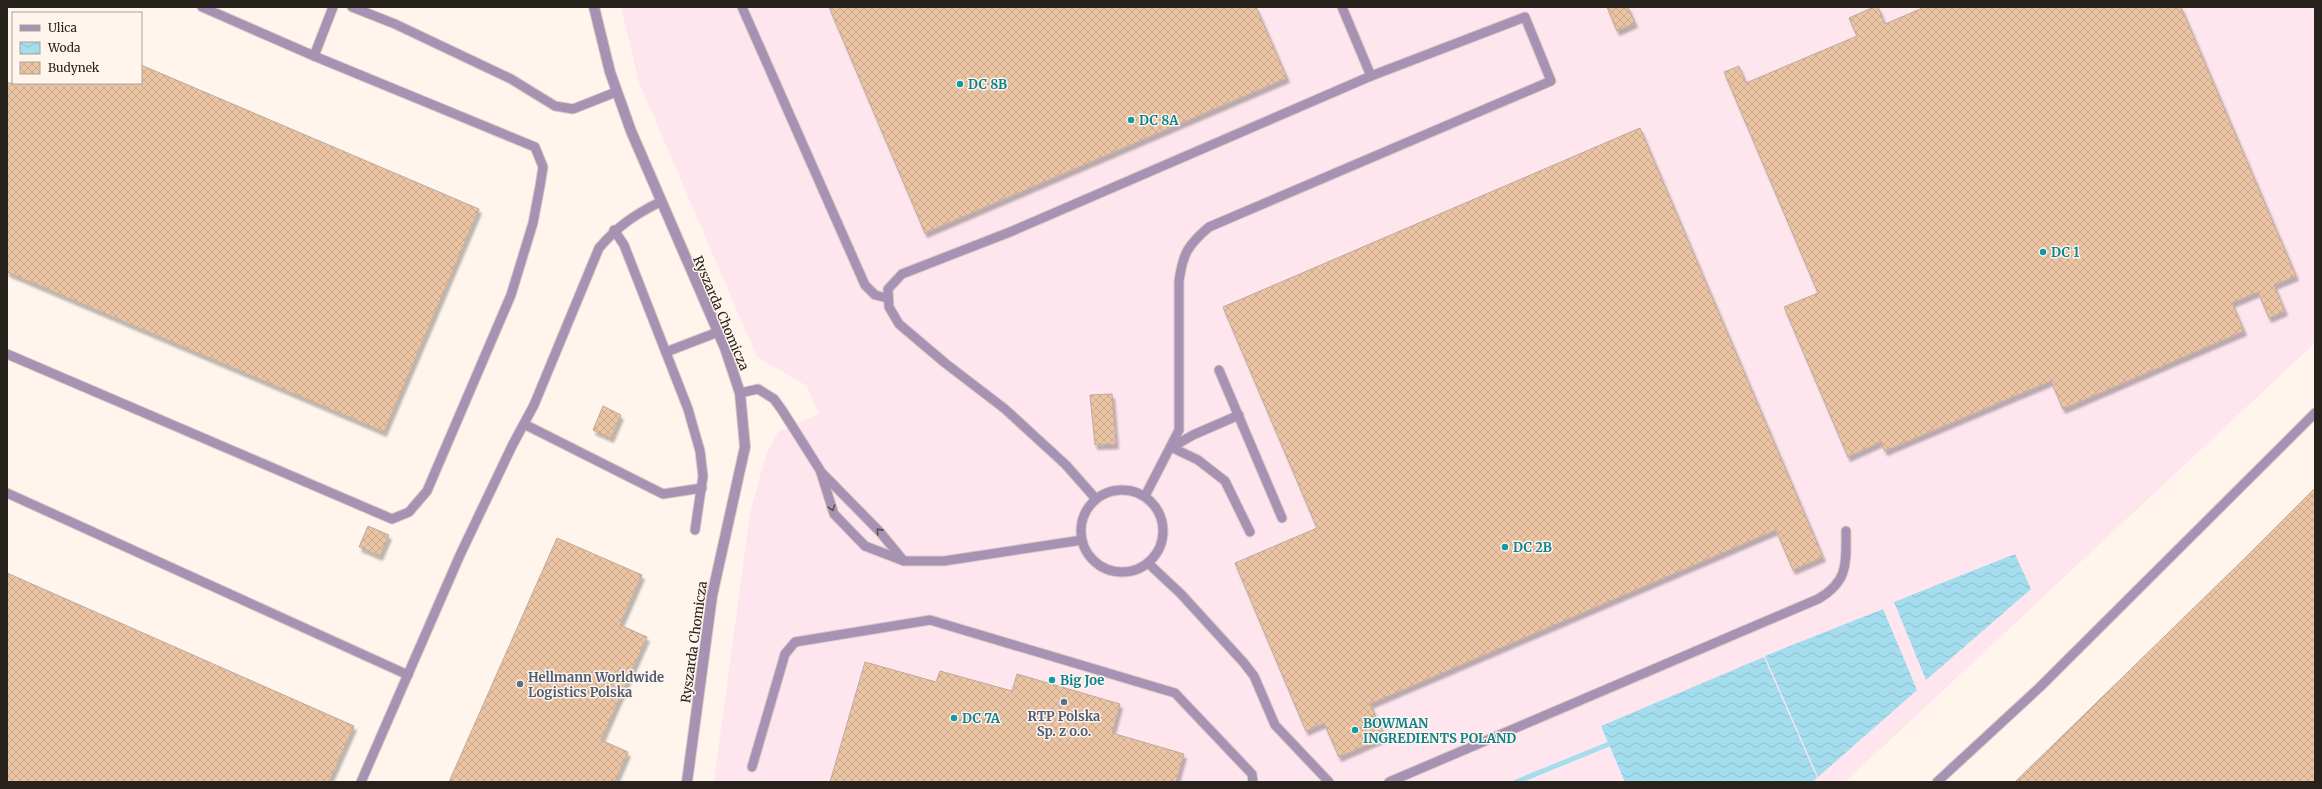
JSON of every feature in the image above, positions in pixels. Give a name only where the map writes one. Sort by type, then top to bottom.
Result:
[{"type":"street","name":"Ryszarda Chomicza","points":[[594,7],[616,92],[660,202],[718,332],[740,393],[745,447],[712,596],[687,782]]},
{"type":"lane","points":[[7,354],[392,519],[408,512],[427,491],[511,295],[533,223],[543,167],[535,147],[314,56],[202,7]]},
{"type":"lane","points":[[314,56],[333,7]]},
{"type":"lane","points":[[352,7],[396,24],[511,79],[555,106],[573,109],[616,92]]},
{"type":"lane","points":[[742,7],[865,285],[875,295],[887,298]]},
{"type":"lane","points":[[1342,7],[1371,76]]},
{"type":"lane","points":[[1096,499],[1066,465],[1005,409],[945,363],[899,324],[889,307],[887,298],[888,289],[902,274],[1010,232],[1371,76],[1525,17],[1551,81],[1209,227],[1191,242],[1182,258],[1179,281],[1180,430],[1145,496]]},
{"type":"lane","points":[[361,782],[460,555],[534,405],[599,248],[614,230],[636,214],[660,202]]},
{"type":"lane","points":[[614,230],[624,245],[666,352],[688,409],[700,451],[703,476],[695,530]]},
{"type":"lane","points":[[666,352],[718,332]]},
{"type":"lane","points":[[1219,370],[1282,518]]},
{"type":"lane","points":[[740,393],[758,389],[774,398],[820,470],[880,532],[904,561]]},
{"type":"lane","points":[[1937,782],[2040,687],[2315,413]]},
{"type":"lane","points":[[1172,447],[1193,435],[1239,415]]},
{"type":"lane","points":[[524,424],[663,494],[702,488]]},
{"type":"lane","points":[[1172,447],[1198,460],[1225,481],[1250,532]]},
{"type":"lane","points":[[820,470],[834,514],[865,546],[904,561],[944,561],[1082,540]]},
{"type":"lane","points":[[1119,490],[1132,491],[1145,496],[1155,506],[1162,518],[1164,532],[1161,545],[1149,564],[1131,572],[1118,572],[1104,569],[1093,561],[1085,550],[1082,540],[1082,523],[1086,510],[1096,499],[1106,493],[1119,490]]},
{"type":"lane","points":[[7,493],[408,675]]},
{"type":"lane","points":[[1389,782],[1818,599],[1828,593],[1841,580],[1845,569],[1846,531]]},
{"type":"lane","points":[[1149,564],[1181,594],[1244,663],[1254,676],[1275,725],[1329,782]]},
{"type":"lane","points":[[752,767],[785,654],[795,642],[930,620],[1175,693],[1252,774],[1253,782]]},
{"type":"shaded area","points":[[621,7],[2315,7],[2315,343],[1845,782],[714,782],[750,513],[766,455],[778,432],[819,414],[807,386],[757,357],[639,82]]},
{"type":"water","points":[[2015,554],[2031,589],[1926,680],[1894,602]]},
{"type":"water","points":[[1883,609],[1917,690],[1818,777],[1765,656]]},
{"type":"water","points":[[1764,657],[1817,778],[1812,782],[1625,782],[1601,726]]},
{"type":"building","points":[[829,7],[1256,7],[1287,78],[925,233]]},
{"type":"building","points":[[1607,7],[1628,7],[1635,23],[1617,31]]},
{"type":"building","name":"DC 1","points":[[1874,7],[1878,7],[1885,24],[1925,7],[2181,7],[2296,276],[2274,285],[2285,311],[2269,318],[2258,292],[2232,303],[2244,331],[2063,409],[2051,381],[1885,451],[1881,442],[1848,457],[1784,307],[1818,293],[1724,72],[1739,66],[1746,83],[1857,36],[1849,18]]},
{"type":"building","points":[[142,65],[479,209],[384,432],[7,272],[7,83],[142,84]]},
{"type":"building","points":[[1640,128],[1823,557],[1793,570],[1776,530],[1370,704],[1385,737],[1339,757],[1324,723],[1306,731],[1235,563],[1317,528],[1223,307]]},
{"type":"building","points":[[1112,394],[1116,444],[1095,445],[1090,395]]},
{"type":"building","points":[[603,406],[621,415],[611,438],[593,430]]},
{"type":"building","points":[[2315,488],[2315,782],[2015,782],[2244,559]]},
{"type":"building","points":[[368,526],[389,535],[380,556],[359,547]]},
{"type":"building","points":[[557,538],[642,575],[620,625],[647,637],[601,740],[628,752],[615,782],[449,782]]},
{"type":"building","points":[[7,573],[354,726],[329,782],[7,782]]},
{"type":"building","name":"DC 7A","points":[[865,662],[936,682],[940,671],[1012,691],[1017,674],[1120,704],[1112,733],[1184,754],[1176,782],[830,782]]},
{"type":"waterway","points":[[1516,782],[1609,744]]},
{"type":"place","name":"DC 8B","points":[[960,84]]},
{"type":"place","name":"DC 8A","points":[[1131,120]]},
{"type":"place","name":"DC 1","points":[[2043,252]]},
{"type":"place","name":"DC 2B","points":[[1505,547]]},
{"type":"place","name":"Big Joe","points":[[1052,680]]},
{"type":"place","name":"Hellmann Worldwide Logistics Polska","points":[[520,684]]},
{"type":"place","name":"RTP Polska Sp. z o.o.","points":[[1064,702]]},
{"type":"place","name":"DC 7A","points":[[954,718]]},
{"type":"place","name":"BOWMAN INGREDIENTS POLAND","points":[[1355,730]]}]
